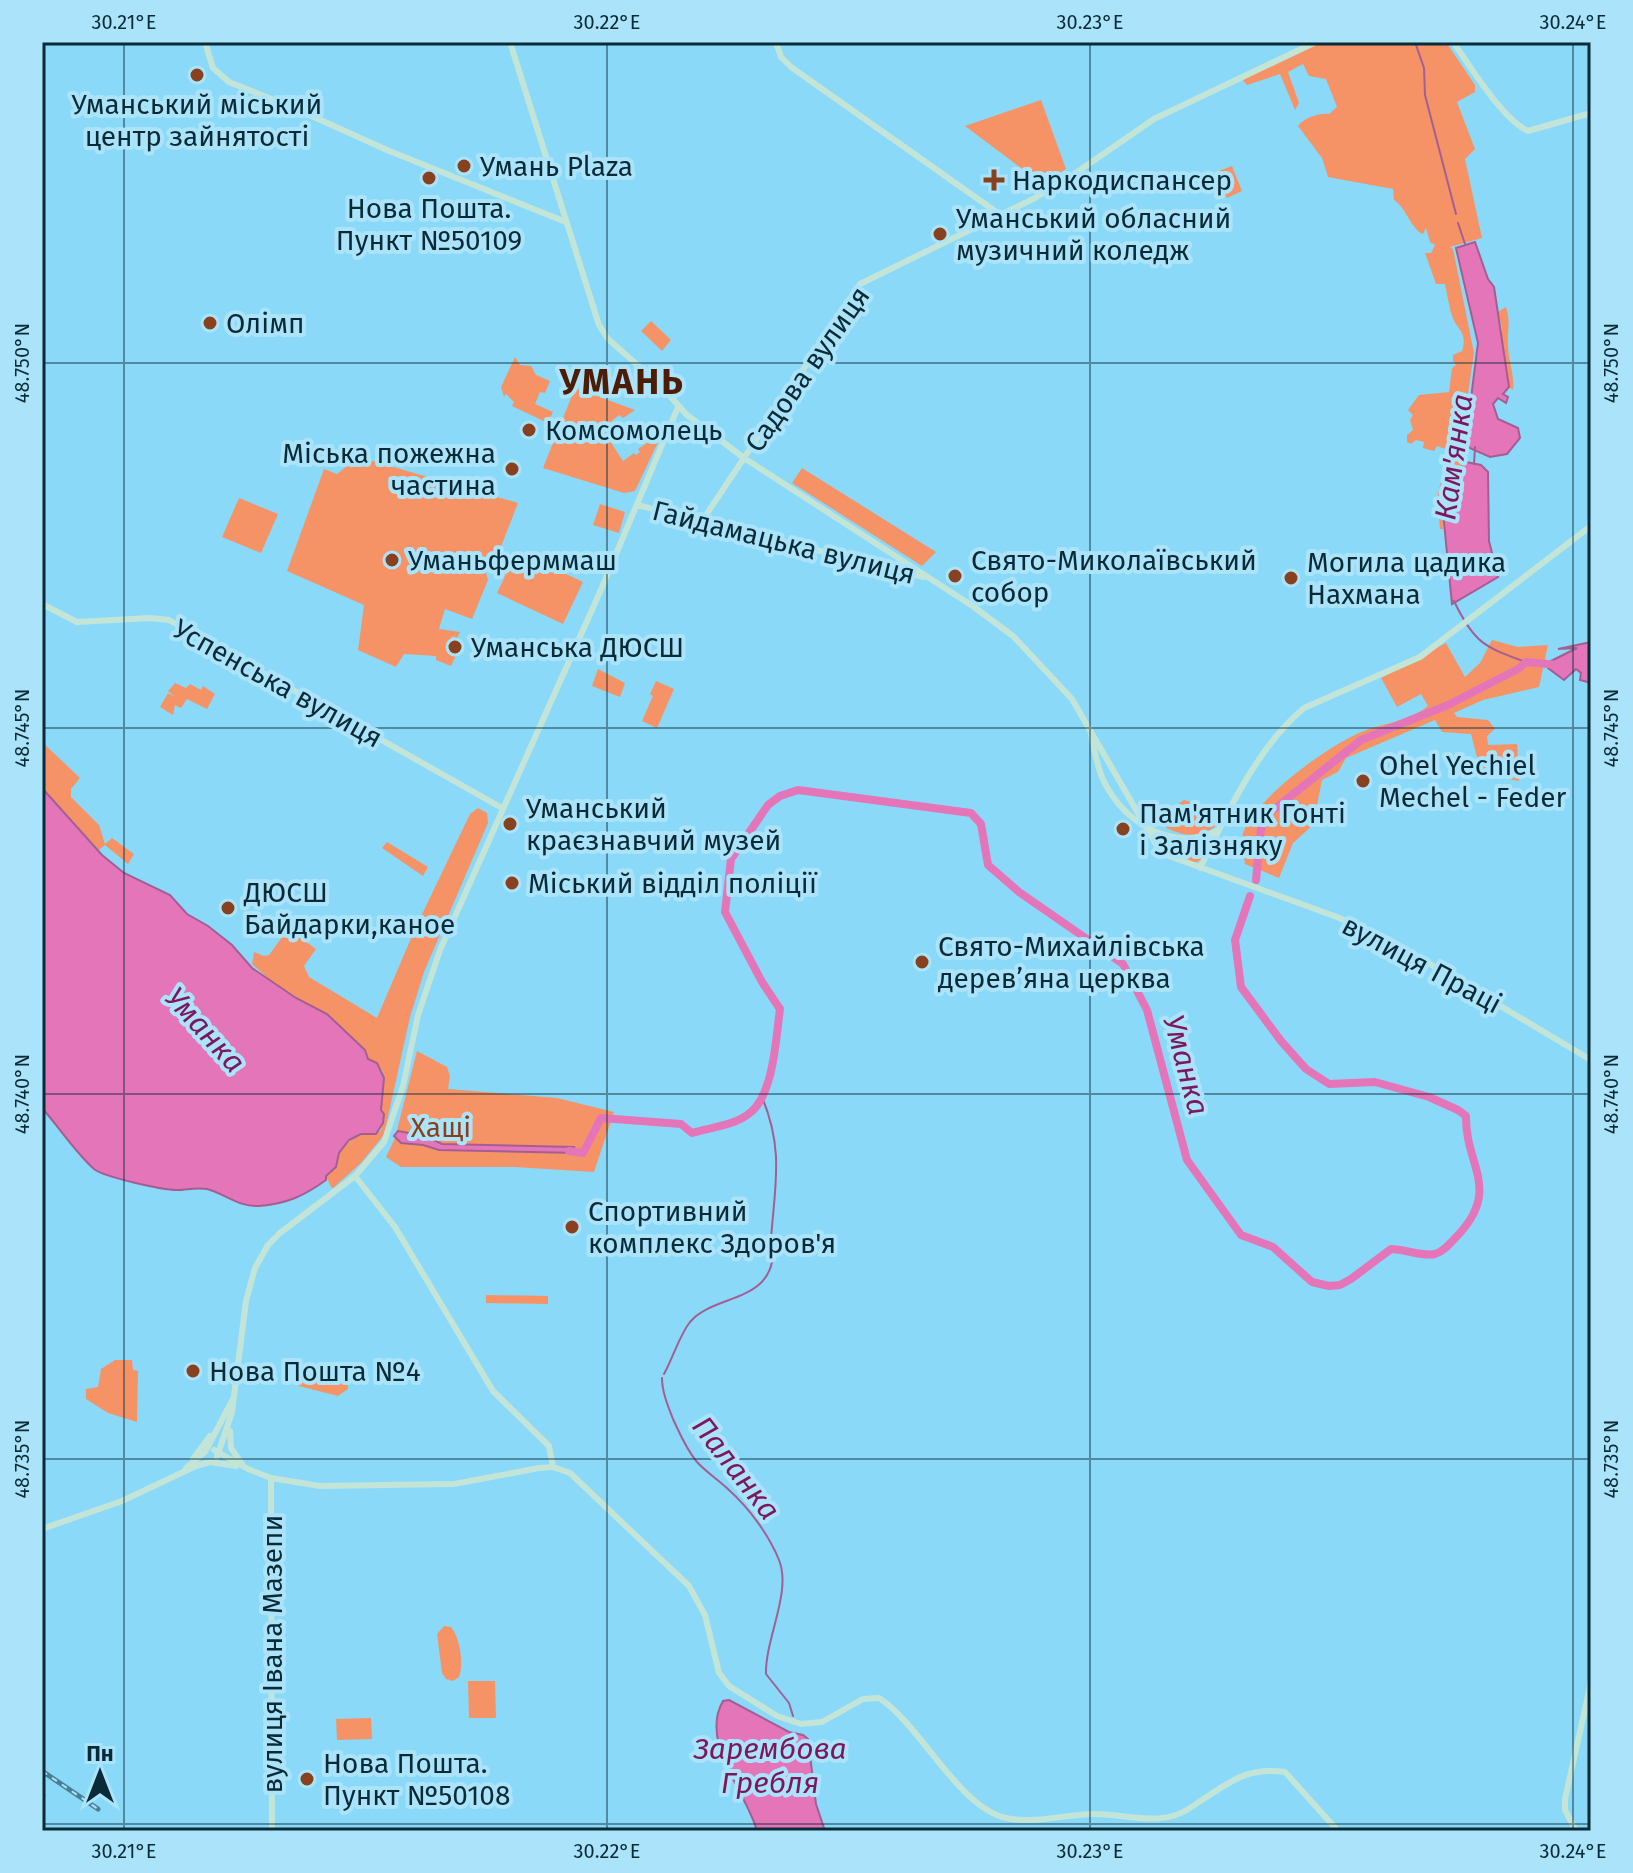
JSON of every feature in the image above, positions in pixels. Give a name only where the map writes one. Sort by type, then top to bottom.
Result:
[{"type":"main road","points":[[205,42],[213,68],[229,82],[393,153],[566,222]]},
{"type":"main road","points":[[510,42],[599,325],[608,339],[660,385],[678,407],[744,458],[903,560],[1013,636],[1068,693],[1142,824]]},
{"type":"main road","points":[[776,42],[781,57],[791,67],[1002,216]]},
{"type":"main road","name":"Садова вулиця","points":[[702,521],[860,284],[1002,216],[1065,181],[1154,119],[1316,42]]},
{"type":"main road","points":[[1453,42],[1508,117],[1520,127],[1528,131],[1591,113]]},
{"type":"main road","points":[[42,1529],[122,1501],[183,1471],[210,1462],[217,1453],[230,1422],[246,1301],[259,1258],[287,1226],[355,1176],[375,1154],[391,1127],[413,1034],[432,972],[678,407]]},
{"type":"main road","name":"Гайдамацька вулиця","points":[[637,505],[931,579]]},
{"type":"main road","points":[[1200,868],[1219,830],[1280,731],[1296,714],[1332,695],[1396,669],[1436,647],[1591,526]]},
{"type":"main road","points":[[902,571],[903,560]]},
{"type":"main road","name":"Успенська вулиця","points":[[42,604],[77,622],[150,618],[169,620],[502,808]]},
{"type":"main road","points":[[1089,726],[1098,765],[1108,789],[1142,824],[1174,839],[1205,837],[1219,830]]},
{"type":"main road","points":[[1108,789],[1116,788],[1120,781]]},
{"type":"main road","name":"вулиця Праці","points":[[1142,824],[1161,853],[1337,917],[1388,939],[1591,1060]]},
{"type":"main road","points":[[355,1176],[395,1227],[493,1391],[547,1444],[553,1467]]},
{"type":"main road","points":[[235,1395],[204,1459],[248,1469]]},
{"type":"main road","points":[[230,1422],[231,1448],[248,1469]]},
{"type":"main road","points":[[183,1471],[219,1423]]},
{"type":"main road","points":[[183,1471],[205,1452],[217,1453],[271,1478],[320,1486],[464,1484],[522,1470],[553,1467],[575,1476],[689,1586],[705,1615],[722,1678],[733,1689],[786,1720],[801,1724],[817,1723],[871,1696],[885,1702],[974,1799],[1007,1818],[1092,1814],[1171,1817],[1245,1773],[1259,1769],[1285,1772],[1338,1831]]},
{"type":"main road","name":"вулиця Івана Мазепи","points":[[271,1478],[272,1831]]},
{"type":"main road","points":[[1576,1831],[1565,1810],[1565,1799],[1591,1682]]},
{"type":"green space","points":[[1316,42],[1446,42],[1475,85],[1475,92],[1457,102],[1475,149],[1465,159],[1482,238],[1450,247],[1453,249],[1474,353],[1460,448],[1466,462],[1446,492],[1443,529],[1440,529],[1438,496],[1441,482],[1451,467],[1447,459],[1448,450],[1437,446],[1434,451],[1423,448],[1424,442],[1416,440],[1411,444],[1407,442],[1407,435],[1413,430],[1410,420],[1413,415],[1408,410],[1419,395],[1449,392],[1452,368],[1456,365],[1453,355],[1462,351],[1463,345],[1463,335],[1452,316],[1445,284],[1436,284],[1425,253],[1431,253],[1435,245],[1430,242],[1426,228],[1423,234],[1419,231],[1394,200],[1393,189],[1328,177],[1322,158],[1298,126],[1312,117],[1329,114],[1337,107],[1326,79],[1309,76],[1303,64],[1288,72],[1299,103],[1295,110],[1280,74],[1247,85],[1241,78]]},
{"type":"green space","points":[[1041,100],[1066,169],[1041,183],[965,126]]},
{"type":"green space","points":[[1232,166],[1242,191],[1227,198],[1216,172]]},
{"type":"green space","points":[[1506,307],[1513,390],[1509,387],[1500,340],[1502,328],[1498,312]]},
{"type":"green space","points":[[651,321],[671,340],[662,351],[641,331]]},
{"type":"green space","points":[[515,357],[520,365],[531,366],[536,375],[550,381],[535,404],[553,412],[548,423],[512,406],[514,402],[506,394],[504,397],[501,387]]},
{"type":"green space","points":[[575,388],[635,410],[623,418],[619,415],[602,429],[623,461],[634,453],[636,455],[640,452],[638,449],[657,436],[659,440],[635,491],[624,493],[543,468]]},
{"type":"green space","name":"Уманьферммаш","points":[[352,455],[518,503],[497,557],[487,563],[488,580],[472,619],[445,609],[439,629],[460,632],[457,638],[452,636],[447,650],[456,655],[451,666],[436,660],[436,656],[404,654],[396,667],[358,650],[364,605],[287,571],[324,469],[337,474],[347,466]]},
{"type":"green space","points":[[802,468],[936,552],[922,566],[792,483]]},
{"type":"green space","points":[[239,498],[278,514],[261,553],[222,537]]},
{"type":"green space","points":[[600,504],[625,512],[619,533],[593,525]]},
{"type":"green space","points":[[517,551],[583,582],[563,624],[497,593]]},
{"type":"green space","points":[[1492,640],[1518,647],[1548,645],[1539,687],[1483,700],[1454,713],[1457,717],[1488,720],[1495,729],[1487,736],[1488,745],[1517,744],[1519,781],[1481,773],[1471,734],[1442,732],[1435,720],[1346,758],[1338,772],[1322,780],[1313,825],[1293,843],[1279,878],[1245,864],[1243,833],[1250,819],[1276,790],[1345,740],[1368,729],[1402,720],[1428,706],[1421,694],[1397,707],[1381,678],[1446,643],[1465,677],[1480,663]]},
{"type":"green space","points":[[598,669],[625,683],[620,697],[592,686]]},
{"type":"green space","points":[[656,681],[674,689],[657,728],[642,721]]},
{"type":"green space","points":[[175,683],[186,688],[190,684],[201,690],[203,686],[215,694],[207,709],[187,699],[181,708],[175,705],[173,715],[160,707],[168,693],[175,697],[168,691]]},
{"type":"green space","points":[[42,742],[80,778],[71,789],[71,797],[99,825],[105,844],[112,838],[134,854],[128,864],[105,845],[99,850],[42,788]]},
{"type":"green space","points":[[1184,800],[1197,804],[1221,820],[1206,832],[1189,835],[1171,830],[1155,820]]},
{"type":"green space","points":[[478,808],[487,813],[488,823],[424,972],[410,1017],[384,1135],[361,1163],[333,1188],[326,1176],[345,1146],[358,1136],[376,1134],[381,1130],[384,1115],[381,1110],[382,1070],[327,1014],[271,981],[252,964],[254,952],[269,955],[288,929],[316,949],[304,966],[309,977],[377,1018],[470,814]]},
{"type":"green space","points":[[1155,836],[1183,842],[1212,840],[1201,860],[1194,863],[1171,854]]},
{"type":"green space","points":[[387,842],[428,867],[423,876],[382,848]]},
{"type":"green space","name":"Хащі","points":[[417,1051],[447,1067],[450,1076],[448,1089],[557,1098],[614,1112],[594,1172],[515,1167],[401,1167],[386,1157],[395,1138]]},
{"type":"green space","points":[[486,1295],[548,1296],[548,1304],[486,1303]]},
{"type":"green space","points":[[115,1360],[132,1360],[133,1370],[138,1371],[137,1422],[108,1413],[86,1399],[86,1389],[98,1387],[101,1369]]},
{"type":"green space","points":[[306,1366],[342,1374],[348,1381],[348,1389],[338,1396],[299,1386],[295,1374]]},
{"type":"green space","points":[[444,1626],[451,1627],[460,1651],[459,1677],[453,1681],[446,1679],[442,1673],[437,1634]]},
{"type":"green space","points":[[468,1681],[495,1681],[496,1718],[469,1718]]},
{"type":"green space","points":[[371,1718],[372,1739],[337,1740],[336,1719]]},
{"type":"water","points":[[1475,242],[1488,279],[1494,287],[1509,387],[1503,394],[1508,397],[1506,403],[1498,398],[1493,404],[1498,419],[1518,428],[1520,438],[1507,454],[1490,457],[1465,446],[1478,343],[1456,248]]},
{"type":"water","points":[[1466,462],[1481,465],[1488,472],[1489,541],[1498,577],[1452,604],[1442,502],[1452,477]]},
{"type":"water","points":[[1591,642],[1591,683],[1580,680],[1581,673],[1576,669],[1564,680],[1548,668],[1549,662],[1577,648],[1558,649]]},
{"type":"water","points":[[42,788],[102,855],[124,873],[170,895],[187,914],[232,945],[252,968],[296,998],[327,1014],[365,1050],[368,1059],[377,1063],[384,1078],[383,1123],[376,1134],[361,1134],[349,1140],[326,1180],[294,1198],[259,1206],[245,1204],[207,1189],[170,1189],[109,1176],[94,1169],[80,1155],[42,1108]]},
{"type":"water","points":[[398,1131],[425,1136],[442,1144],[574,1147],[577,1153],[439,1150],[401,1143],[394,1136]]},
{"type":"water","name":"Зарембова Гребля","points":[[729,1700],[808,1739],[816,1804],[825,1831],[757,1831],[727,1767],[717,1733],[717,1717],[723,1701]]},
{"type":"waterway","name":"Кам'янка","points":[[1415,42],[1424,68],[1425,95],[1456,214]]},
{"type":"waterway","name":"Кам'янка","points":[[1458,223],[1465,244]]},
{"type":"waterway","name":"Кам'янка","points":[[1474,464],[1475,447]]},
{"type":"waterway","name":"Кам'янка","points":[[1454,601],[1474,635],[1482,642],[1526,662]]},
{"type":"waterway","name":"Уманка","points":[[1256,880],[1262,819],[1361,740],[1448,705],[1526,662],[1558,665]]},
{"type":"waterway","name":"Уманка","points":[[569,1151],[583,1153],[601,1118],[681,1124],[692,1133],[738,1120],[759,1103],[773,1064],[780,1009],[725,912],[731,859],[768,805],[780,796],[798,790],[971,813],[981,824],[988,865],[1019,892],[1123,964],[1147,1010],[1187,1160],[1241,1235],[1273,1247],[1312,1282],[1329,1286],[1351,1279],[1391,1249],[1439,1253],[1459,1234],[1478,1203],[1478,1176],[1466,1116],[1429,1097],[1375,1082],[1329,1084],[1306,1069],[1241,987],[1235,940],[1250,896]]},
{"type":"waterway","name":"Паланка","points":[[762,1097],[776,1151],[771,1239]]},
{"type":"waterway","name":"Паланка","points":[[664,1374],[690,1322],[714,1306],[742,1295],[765,1279],[771,1265],[773,1247]]},
{"type":"waterway","name":"Паланка","points":[[662,1378],[669,1409],[690,1452],[751,1513],[779,1560],[782,1586],[766,1674],[789,1703],[793,1716]]},
{"type":"railway","points":[[42,1771],[98,1809]]},
{"type":"place","name":"Уманський міський центр зайнятості","points":[[197,75]]},
{"type":"place","name":"Умань Plaza","points":[[464,166]]},
{"type":"place","name":"Нова Пошта. Пункт №50109","points":[[429,178]]},
{"type":"place","name":"Наркодиспансер","points":[[994,180]]},
{"type":"place","name":"Уманський обласний музичний коледж","points":[[940,234]]},
{"type":"place","name":"Олімп","points":[[210,323]]},
{"type":"place","name":"Комсомолець","points":[[529,430]]},
{"type":"place","name":"Міська пожежна частина","points":[[512,469]]},
{"type":"place","name":"Уманьферммаш","points":[[392,560]]},
{"type":"place","name":"Свято-Миколаївський собор","points":[[955,576]]},
{"type":"place","name":"Могила цадика Нахмана","points":[[1291,578]]},
{"type":"place","name":"Уманська ДЮСШ","points":[[455,647]]},
{"type":"place","name":"Ohel Yechiel Mechel - Feder","points":[[1363,781]]},
{"type":"place","name":"Уманський краєзнавчий музей","points":[[510,824]]},
{"type":"place","name":"Пам'ятник Гонті і Залізняку","points":[[1123,829]]},
{"type":"place","name":"Міський відділ поліції","points":[[512,883]]},
{"type":"place","name":"ДЮСШ Байдарки,каное","points":[[228,908]]},
{"type":"place","name":"Свято-Михайлівська деревʼяна церква","points":[[922,962]]},
{"type":"place","name":"Спортивний комплекс Здоров'я","points":[[572,1227]]},
{"type":"place","name":"Нова Пошта №4","points":[[193,1371]]},
{"type":"place","name":"Нова Пошта. Пункт №50108","points":[[307,1779]]},
{"type":"district","name":"УМАНЬ","points":[[622,381]]}]
